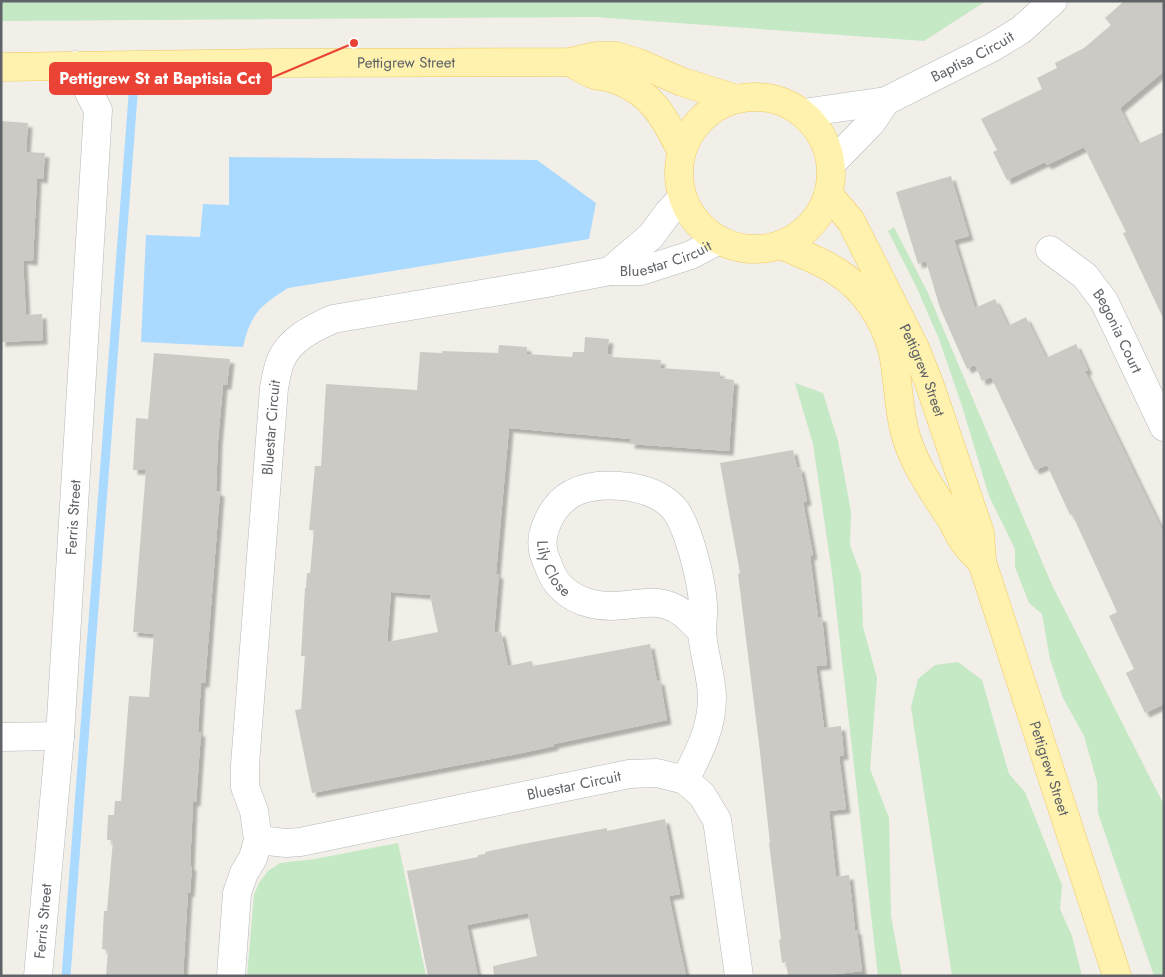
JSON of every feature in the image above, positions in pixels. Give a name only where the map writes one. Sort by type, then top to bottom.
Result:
[{"type":"main road","name":"Pettigrew Street","points":[[1,67],[570,62],[597,56],[616,56],[638,63],[682,82],[737,98]]},
{"type":"main road","name":"Pettigrew Street","points":[[570,62],[593,74],[615,79],[638,89],[663,116],[682,150]]},
{"type":"main road","points":[[760,96],[783,101],[803,113],[817,128],[826,144],[831,164],[828,194],[818,216],[802,233],[781,245],[760,249],[739,248],[719,240],[703,230],[690,215],[682,198],[678,174],[682,150],[693,126],[713,109],[737,98],[760,96]]},
{"type":"main road","name":"Pettigrew Street","points":[[828,194],[850,222],[916,348],[930,383],[980,533],[982,562],[1116,976]]},
{"type":"main road","name":"Pettigrew Street","points":[[781,245],[836,270],[871,303],[884,326],[892,353],[904,429],[913,457],[963,541],[982,562]]},
{"type":"street","name":"Baptisa Circuit","points":[[803,113],[886,101],[993,47],[1021,30],[1052,1]]},
{"type":"street","name":"Ferris Street","points":[[38,976],[60,736],[98,110],[75,65]]},
{"type":"street","name":"Baptisa Circuit","points":[[831,164],[871,123],[886,101]]},
{"type":"street","name":"Bluestar Circuit","points":[[610,271],[651,236],[682,198]]},
{"type":"street","name":"Bluestar Circuit","points":[[231,976],[237,893],[244,873],[253,858],[258,840],[254,811],[246,786],[245,765],[274,388],[281,360],[293,343],[311,329],[333,319],[610,271],[641,271],[691,255],[719,240]]},
{"type":"street","name":"Begonia Court","points":[[1050,250],[1085,276],[1104,301],[1164,427]]},
{"type":"street","name":"Lily Close","points":[[685,780],[703,744],[710,722],[712,697],[702,632],[704,604],[690,544],[676,511],[661,497],[638,488],[611,484],[593,485],[574,492],[558,504],[548,520],[542,537],[544,556],[561,588],[597,606],[623,606],[650,602],[670,606],[683,613],[702,632]]},
{"type":"street","points":[[1,737],[60,736]]},
{"type":"street","name":"Bluestar Circuit","points":[[258,840],[286,843],[300,842],[629,774],[657,773],[685,780],[702,795],[717,820],[739,976]]},
{"type":"green space","points":[[1,1],[986,1],[924,41],[595,17],[1,21]]},
{"type":"green space","points":[[894,227],[928,293],[1052,585],[1164,805],[1164,976],[1154,976],[1098,813],[1097,782],[1084,736],[1063,698],[1050,659],[1042,614],[1029,603],[1015,567],[1015,549],[989,496],[962,406],[939,339],[916,286],[888,231]]},
{"type":"green space","points":[[795,383],[823,393],[838,441],[851,512],[850,545],[861,575],[863,627],[877,678],[870,769],[889,818],[891,916],[902,976],[878,976],[832,573],[813,444]]},
{"type":"green space","points":[[958,662],[982,680],[1009,774],[1025,792],[1062,885],[1060,909],[1072,936],[1082,976],[952,976],[911,707],[918,679],[935,665]]},
{"type":"green space","points":[[398,843],[426,976],[247,976],[254,895],[259,883],[268,871],[280,863],[315,859]]},
{"type":"water","points":[[229,157],[537,160],[596,203],[589,239],[288,288],[270,300],[253,318],[243,347],[141,342],[146,235],[200,237],[203,204],[229,205]]},
{"type":"building","points":[[1124,1],[1164,1],[1164,71],[1120,108],[1138,144],[1164,132],[1164,320],[1123,233],[1126,232],[1084,147],[1047,165],[1045,162],[1007,180],[993,152],[997,150],[981,119],[1042,89],[1037,78],[1057,68],[1055,63],[1084,48],[1111,25],[1105,18]]},
{"type":"building","points":[[1,121],[28,123],[26,152],[45,153],[43,179],[37,178],[33,261],[23,260],[26,315],[42,314],[43,340],[1,342]]},
{"type":"building","points":[[951,176],[969,236],[954,240],[975,308],[995,299],[1008,326],[1026,317],[1046,358],[1076,344],[1088,370],[1085,371],[1164,534],[1164,704],[1145,713],[1126,673],[1134,669],[1109,616],[1117,612],[1072,514],[1070,515],[1047,465],[1035,470],[991,377],[982,381],[975,365],[967,369],[940,308],[926,261],[918,264],[896,192]]},
{"type":"building","points":[[585,337],[609,339],[607,354],[612,355],[612,357],[661,360],[660,368],[720,372],[720,378],[734,380],[729,451],[630,444],[631,439],[509,428],[496,574],[499,574],[494,633],[501,632],[508,666],[532,661],[533,666],[650,644],[657,681],[660,680],[667,720],[554,744],[554,746],[517,754],[312,793],[295,710],[301,709],[305,656],[301,656],[305,588],[307,573],[310,573],[314,530],[309,530],[315,466],[321,466],[326,384],[417,390],[420,352],[498,353],[499,345],[527,347],[527,354],[572,357],[573,352],[584,352]],"holes":[[[391,592],[430,595],[438,632],[387,642]]]},
{"type":"building","points":[[154,353],[230,359],[227,385],[223,385],[218,441],[216,491],[220,492],[205,683],[201,683],[198,732],[201,732],[196,802],[193,802],[190,893],[188,892],[183,976],[106,976],[108,950],[102,949],[104,911],[107,911],[113,840],[107,840],[108,815],[114,815],[115,801],[121,801],[129,696],[149,697],[154,634],[133,632],[146,470],[133,470],[136,418],[148,419]]},
{"type":"building","points":[[793,450],[797,468],[800,467],[807,501],[803,502],[813,555],[810,556],[818,617],[822,617],[827,665],[816,666],[824,728],[841,726],[844,755],[839,756],[846,809],[829,811],[836,877],[849,875],[862,971],[821,976],[788,976],[786,962],[782,963],[760,752],[738,574],[740,573],[720,463]]},
{"type":"building","points":[[665,819],[680,894],[669,896],[686,976],[494,976],[493,966],[537,956],[528,913],[467,925],[478,976],[428,976],[407,871],[478,857],[478,855],[485,854],[485,852],[523,844],[607,828],[607,831]]},
{"type":"waterway","points":[[66,976],[133,96]]},
{"type":"place","name":"Pettigrew St at Baptisia Cct","points":[[354,43]]}]
